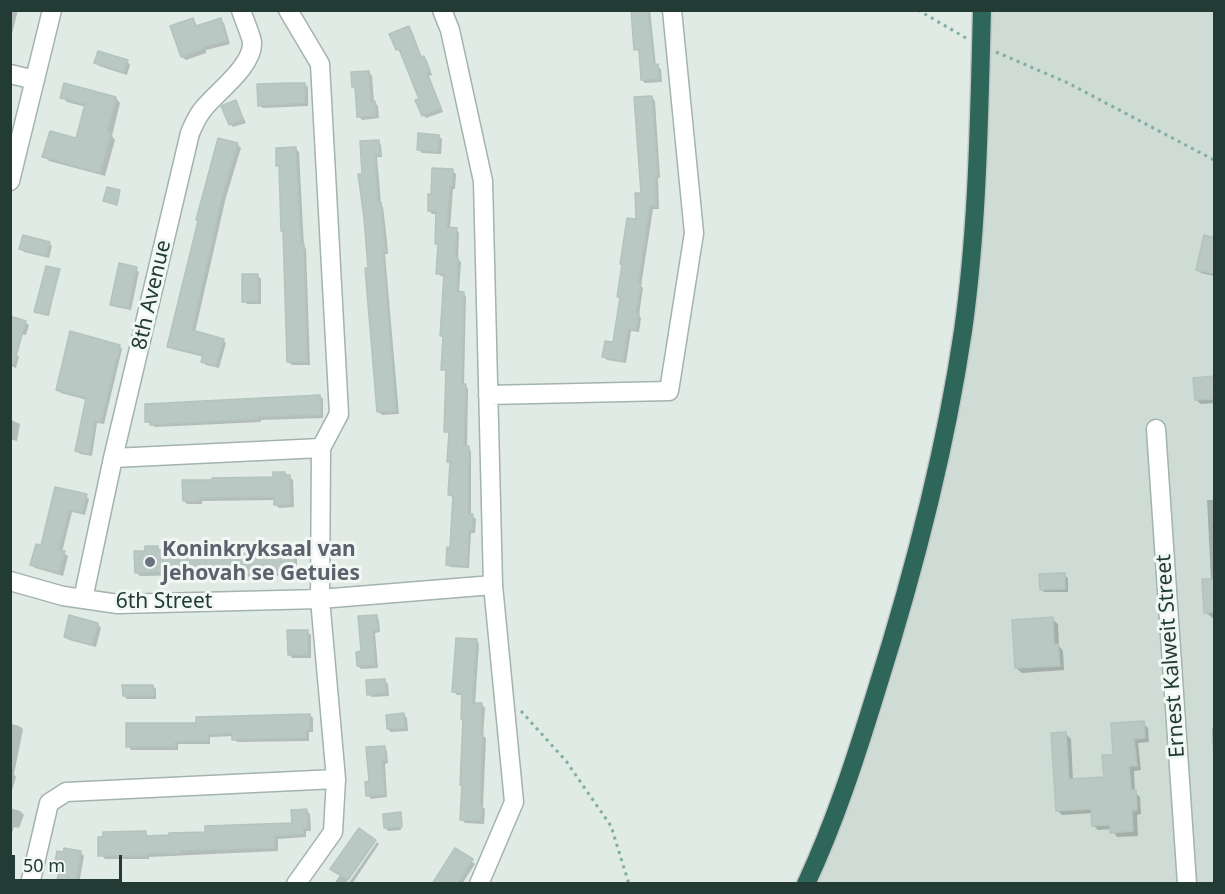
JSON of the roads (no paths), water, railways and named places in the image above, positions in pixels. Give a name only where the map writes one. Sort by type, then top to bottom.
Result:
[{"type":"highway","points":[[807,884],[840,801],[889,652],[939,457],[962,332],[973,237],[982,10]]},
{"type":"street","points":[[11,180],[52,10]]},
{"type":"street","name":"8th Avenue","points":[[83,599],[113,458],[190,133],[204,108],[246,62],[251,52],[252,42],[241,10]]},
{"type":"street","points":[[288,10],[320,64],[339,414],[321,448],[320,599],[336,779],[333,831],[296,884]]},
{"type":"street","points":[[442,10],[450,30],[483,181],[493,585],[514,802],[479,884]]},
{"type":"street","points":[[488,395],[669,391],[694,233],[672,10]]},
{"type":"street","points":[[10,74],[35,80]]},
{"type":"street","name":"Ernest Kalweit Street","points":[[1156,429],[1187,884]]},
{"type":"street","points":[[113,458],[321,448]]},
{"type":"street","name":"6th Street","points":[[10,581],[83,599],[118,604],[320,599],[493,585]]},
{"type":"street","points":[[30,884],[49,803],[66,792],[336,779]]},
{"type":"place","name":"Koninkryksaal van Jehovah se Getuies","points":[[150,562]]}]
